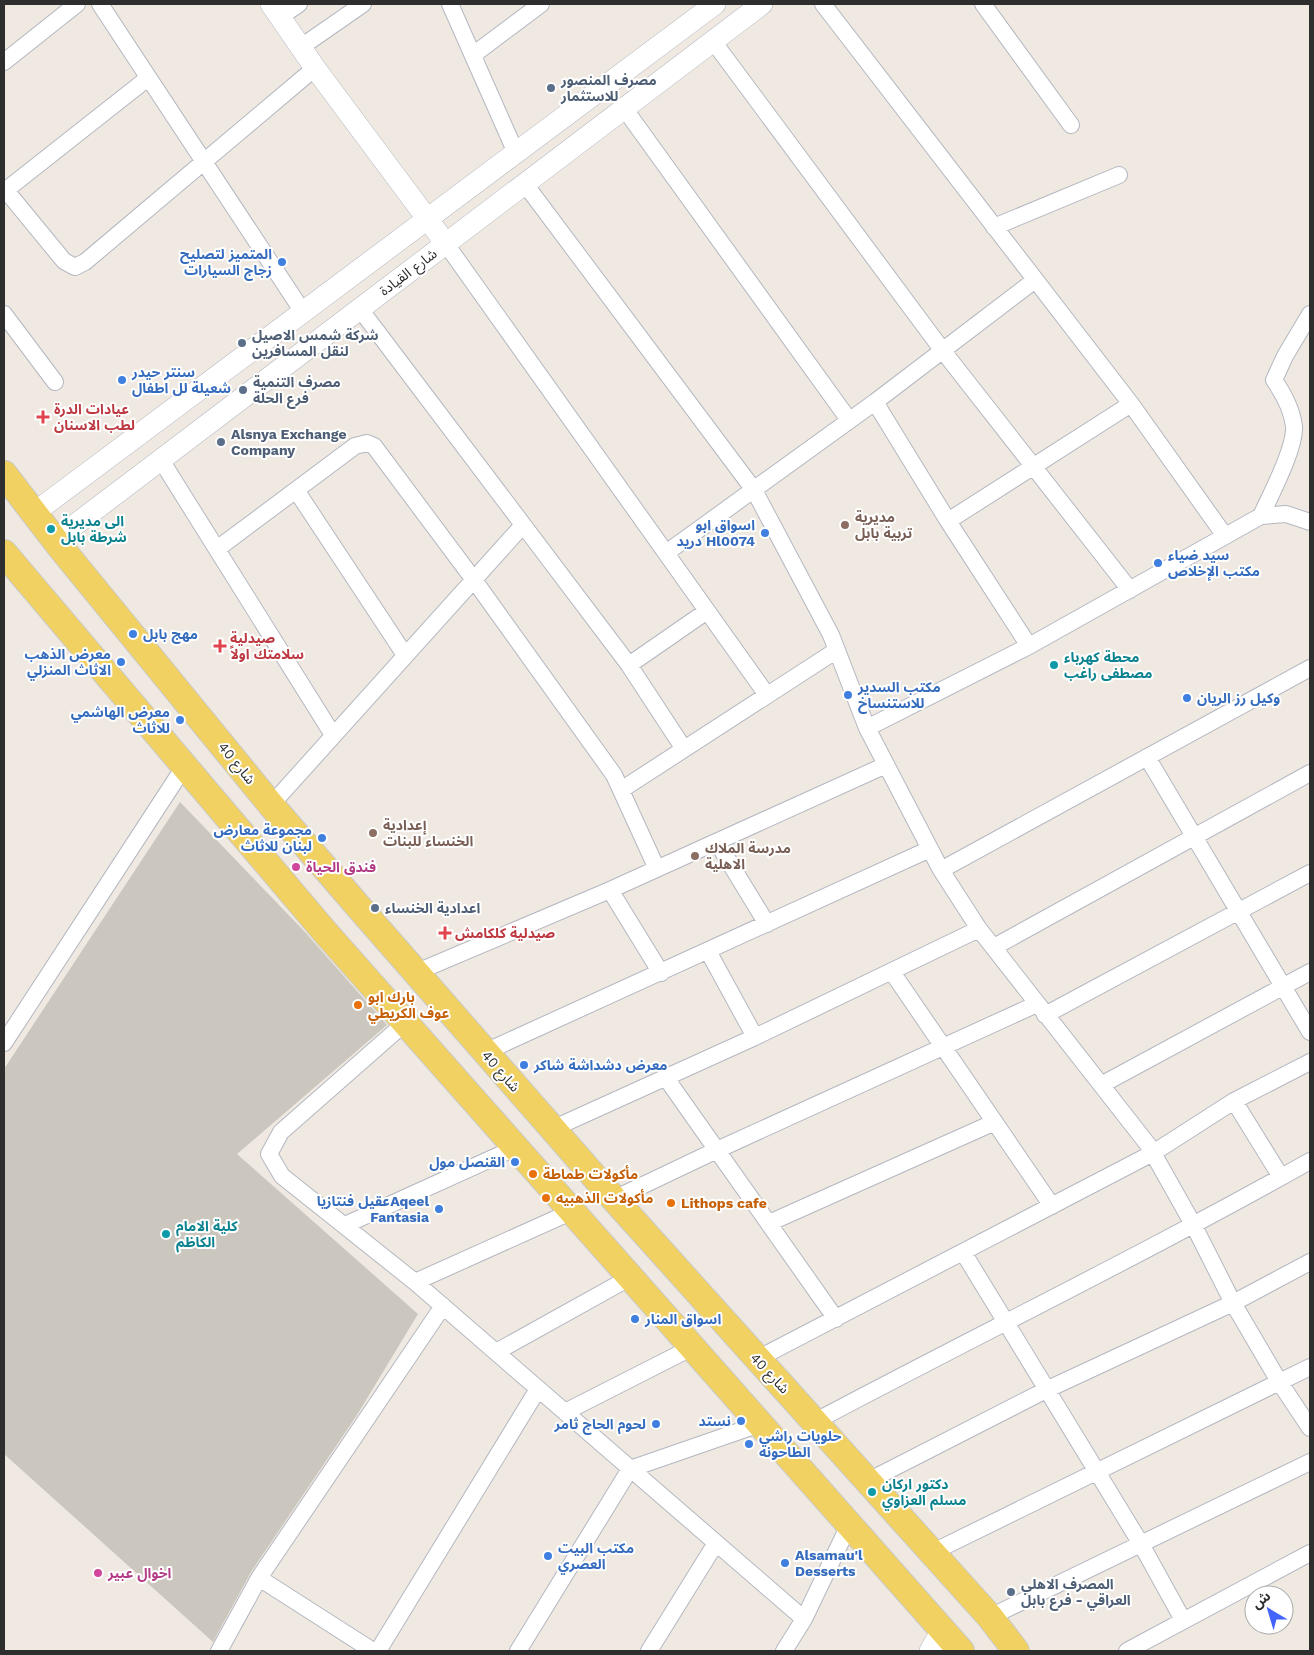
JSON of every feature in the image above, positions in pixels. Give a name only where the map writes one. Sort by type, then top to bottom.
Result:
[{"type":"main road","name":"شارع 40","points":[[4,474],[55,540],[271,805],[552,1129],[757,1359],[816,1421],[931,1553],[990,1617],[1016,1651]]},
{"type":"main road","points":[[4,553],[184,767],[405,1023],[517,1147],[849,1525],[936,1640],[962,1651]]},
{"type":"main road","points":[[543,1177],[550,1179],[562,1176],[570,1168],[575,1155]]},
{"type":"main road","points":[[575,1213],[584,1200],[594,1193],[611,1195]]},
{"type":"street","points":[[4,62],[78,4]]},
{"type":"street","points":[[100,4],[303,312]]},
{"type":"street","points":[[299,4],[276,10],[315,68],[446,244],[767,695]]},
{"type":"street","points":[[302,47],[363,4]]},
{"type":"street","points":[[450,4],[516,153]]},
{"type":"street","points":[[473,55],[541,4]]},
{"type":"street","points":[[34,513],[715,4]]},
{"type":"street","name":"شارع القيادة","points":[[55,540],[762,4]]},
{"type":"street","points":[[823,4],[1131,404],[1225,536]]},
{"type":"street","points":[[983,4],[1071,125]]},
{"type":"street","points":[[713,41],[943,351],[1130,590]]},
{"type":"street","points":[[148,78],[5,189],[64,261],[75,267],[85,262],[315,68]]},
{"type":"street","points":[[624,108],[849,420]]},
{"type":"street","points":[[994,227],[1119,175]]},
{"type":"street","points":[[525,184],[754,490],[837,650],[867,728],[941,870],[979,929],[1153,1153],[1194,1226],[1233,1303],[1280,1383],[1310,1428]]},
{"type":"street","points":[[666,552],[875,402],[1035,280]]},
{"type":"street","points":[[360,309],[629,665],[684,749]]},
{"type":"street","points":[[4,314],[54,382]]},
{"type":"street","points":[[1261,516],[1290,450],[1294,427],[1286,400],[1274,380],[1285,356],[1310,314]]},
{"type":"street","points":[[875,402],[948,521],[1029,646]]},
{"type":"street","points":[[948,521],[1131,404]]},
{"type":"street","points":[[216,549],[355,446],[367,443],[378,451],[474,580],[614,775],[657,869]]},
{"type":"street","points":[[161,460],[333,734]]},
{"type":"street","points":[[296,490],[406,655]]},
{"type":"street","points":[[867,728],[1029,646],[1261,516],[1286,514],[1310,522]]},
{"type":"street","points":[[271,805],[523,525]]},
{"type":"street","points":[[629,665],[707,610]]},
{"type":"street","points":[[621,790],[837,650]]},
{"type":"street","points":[[941,870],[1310,668]]},
{"type":"street","points":[[1147,758],[1310,1032]]},
{"type":"street","points":[[417,972],[610,890],[886,765]]},
{"type":"street","points":[[4,1043],[184,767]]},
{"type":"street","points":[[994,947],[1310,773]]},
{"type":"street","points":[[717,842],[767,924]]},
{"type":"street","points":[[485,1052],[930,849]]},
{"type":"street","points":[[611,1195],[717,1150],[944,1047],[1041,1009],[1238,912],[1310,873]]},
{"type":"street","points":[[610,890],[661,973]]},
{"type":"street","points":[[552,1129],[755,1037],[979,929]]},
{"type":"street","points":[[708,951],[755,1037]]},
{"type":"street","points":[[892,972],[1052,1206]]},
{"type":"street","points":[[1101,1085],[1310,972]]},
{"type":"street","points":[[405,1023],[281,1132],[269,1154],[282,1176],[415,1282],[804,1619]]},
{"type":"street","points":[[757,1359],[1153,1153],[1234,1101],[1310,1062]]},
{"type":"street","points":[[666,1078],[836,1319]]},
{"type":"street","points":[[1234,1101],[1281,1177]]},
{"type":"street","points":[[770,1223],[995,1122]]},
{"type":"street","points":[[345,1225],[517,1147]]},
{"type":"street","points":[[816,1421],[1005,1321],[1194,1226],[1310,1161]]},
{"type":"street","points":[[415,1282],[575,1213]]},
{"type":"street","points":[[963,1252],[1141,1544],[1183,1620]]},
{"type":"street","points":[[868,1482],[1046,1390],[1233,1303],[1310,1262]]},
{"type":"street","points":[[496,1352],[631,1277]]},
{"type":"street","points":[[219,1651],[259,1578],[443,1306]]},
{"type":"street","points":[[565,1412],[693,1347]]},
{"type":"street","points":[[931,1553],[1280,1383],[1310,1366]]},
{"type":"street","points":[[378,1651],[538,1389]]},
{"type":"street","points":[[518,1651],[630,1469],[760,1424]]},
{"type":"street","points":[[990,1617],[1310,1462]]},
{"type":"street","points":[[784,1651],[804,1619],[849,1525]]},
{"type":"street","points":[[649,1651],[716,1543]]},
{"type":"street","points":[[1127,1651],[1310,1553]]},
{"type":"street","points":[[259,1578],[373,1651]]},
{"type":"building","name":"كلية الامام الكاظم","points":[[180,802],[305,932],[387,1025],[237,1154],[418,1314],[357,1415],[251,1572],[213,1642],[4,1454],[4,1069]]},
{"type":"place","name":"مصرف المنصور للاستثمار","points":[[551,88]]},
{"type":"place","name":"المتميز لتصليح زجاج السيارات","points":[[282,262]]},
{"type":"place","name":"شركة شمس الاصيل لنقل المسافرين","points":[[242,343]]},
{"type":"place","name":"سنتر حيدر شعيلة لل اطفال","points":[[122,380]]},
{"type":"place","name":"مصرف التنمية فرع الحلة","points":[[243,390]]},
{"type":"place","name":"عيادات الدرة لطب الاسنان","points":[[43,417]]},
{"type":"place","name":"Alsnya Exchange Company","points":[[221,442]]},
{"type":"place","name":"مديرية تربية بابل","points":[[845,525]]},
{"type":"place","name":"الى مديرية شرطة بابل","points":[[51,529]]},
{"type":"place","name":"اسواق ابو دريد Hl0074","points":[[765,533]]},
{"type":"place","name":"سيد ضياء مكتب الإخلاص","points":[[1158,563]]},
{"type":"place","name":"مهج بابل","points":[[133,634]]},
{"type":"place","name":"صيدلية سلامتك اولاً","points":[[220,646]]},
{"type":"place","name":"معرض الذهب الاثاث المنزلي","points":[[121,662]]},
{"type":"place","name":"محطة كهرباء مصطفى راغب","points":[[1054,665]]},
{"type":"place","name":"مكتب السدير للاستنساخ","points":[[848,695]]},
{"type":"place","name":"وكيل رز الريان","points":[[1187,698]]},
{"type":"place","name":"معرض الهاشمي للاثاث","points":[[180,720]]},
{"type":"place","name":"إعدادية الخنساء للبنات","points":[[373,833]]},
{"type":"place","name":"مجموعة معارض لبنان للاثاث","points":[[322,838]]},
{"type":"place","name":"مدرسة الملاك الاهلية","points":[[695,856]]},
{"type":"place","name":"فندق الحياة","points":[[296,867]]},
{"type":"place","name":"اعدادية الخنساء","points":[[375,908]]},
{"type":"place","name":"صيدلية كلكامش","points":[[445,933]]},
{"type":"place","name":"بارك ابو عوف الكريطي","points":[[358,1005]]},
{"type":"place","name":"معرض دشداشة شاكر","points":[[524,1065]]},
{"type":"place","name":"القنصل مول","points":[[515,1162]]},
{"type":"place","name":"مأكولات طماطة","points":[[533,1174]]},
{"type":"place","name":"مأكولات الذهبيه","points":[[546,1198]]},
{"type":"place","name":"Lithops cafe","points":[[671,1203]]},
{"type":"place","name":"عقيل فنتازياAqeel Fantasia","points":[[439,1209]]},
{"type":"place","name":"كلية الامام الكاظم","points":[[166,1234]]},
{"type":"place","name":"اسواق المنار","points":[[635,1319]]},
{"type":"place","name":"نستد","points":[[741,1421]]},
{"type":"place","name":"لحوم الحاج ثامر","points":[[656,1424]]},
{"type":"place","name":"حلويات راشي الطاحونه","points":[[749,1444]]},
{"type":"place","name":"دكتور اركان مسلم العزاوي","points":[[872,1492]]},
{"type":"place","name":"مكتب البيت العصري","points":[[548,1556]]},
{"type":"place","name":"Alsamau'l Desserts","points":[[785,1563]]},
{"type":"place","name":"اخوال عبير","points":[[98,1573]]},
{"type":"place","name":"المصرف الاهلي العراقي - فرع بابل","points":[[1011,1592]]}]
